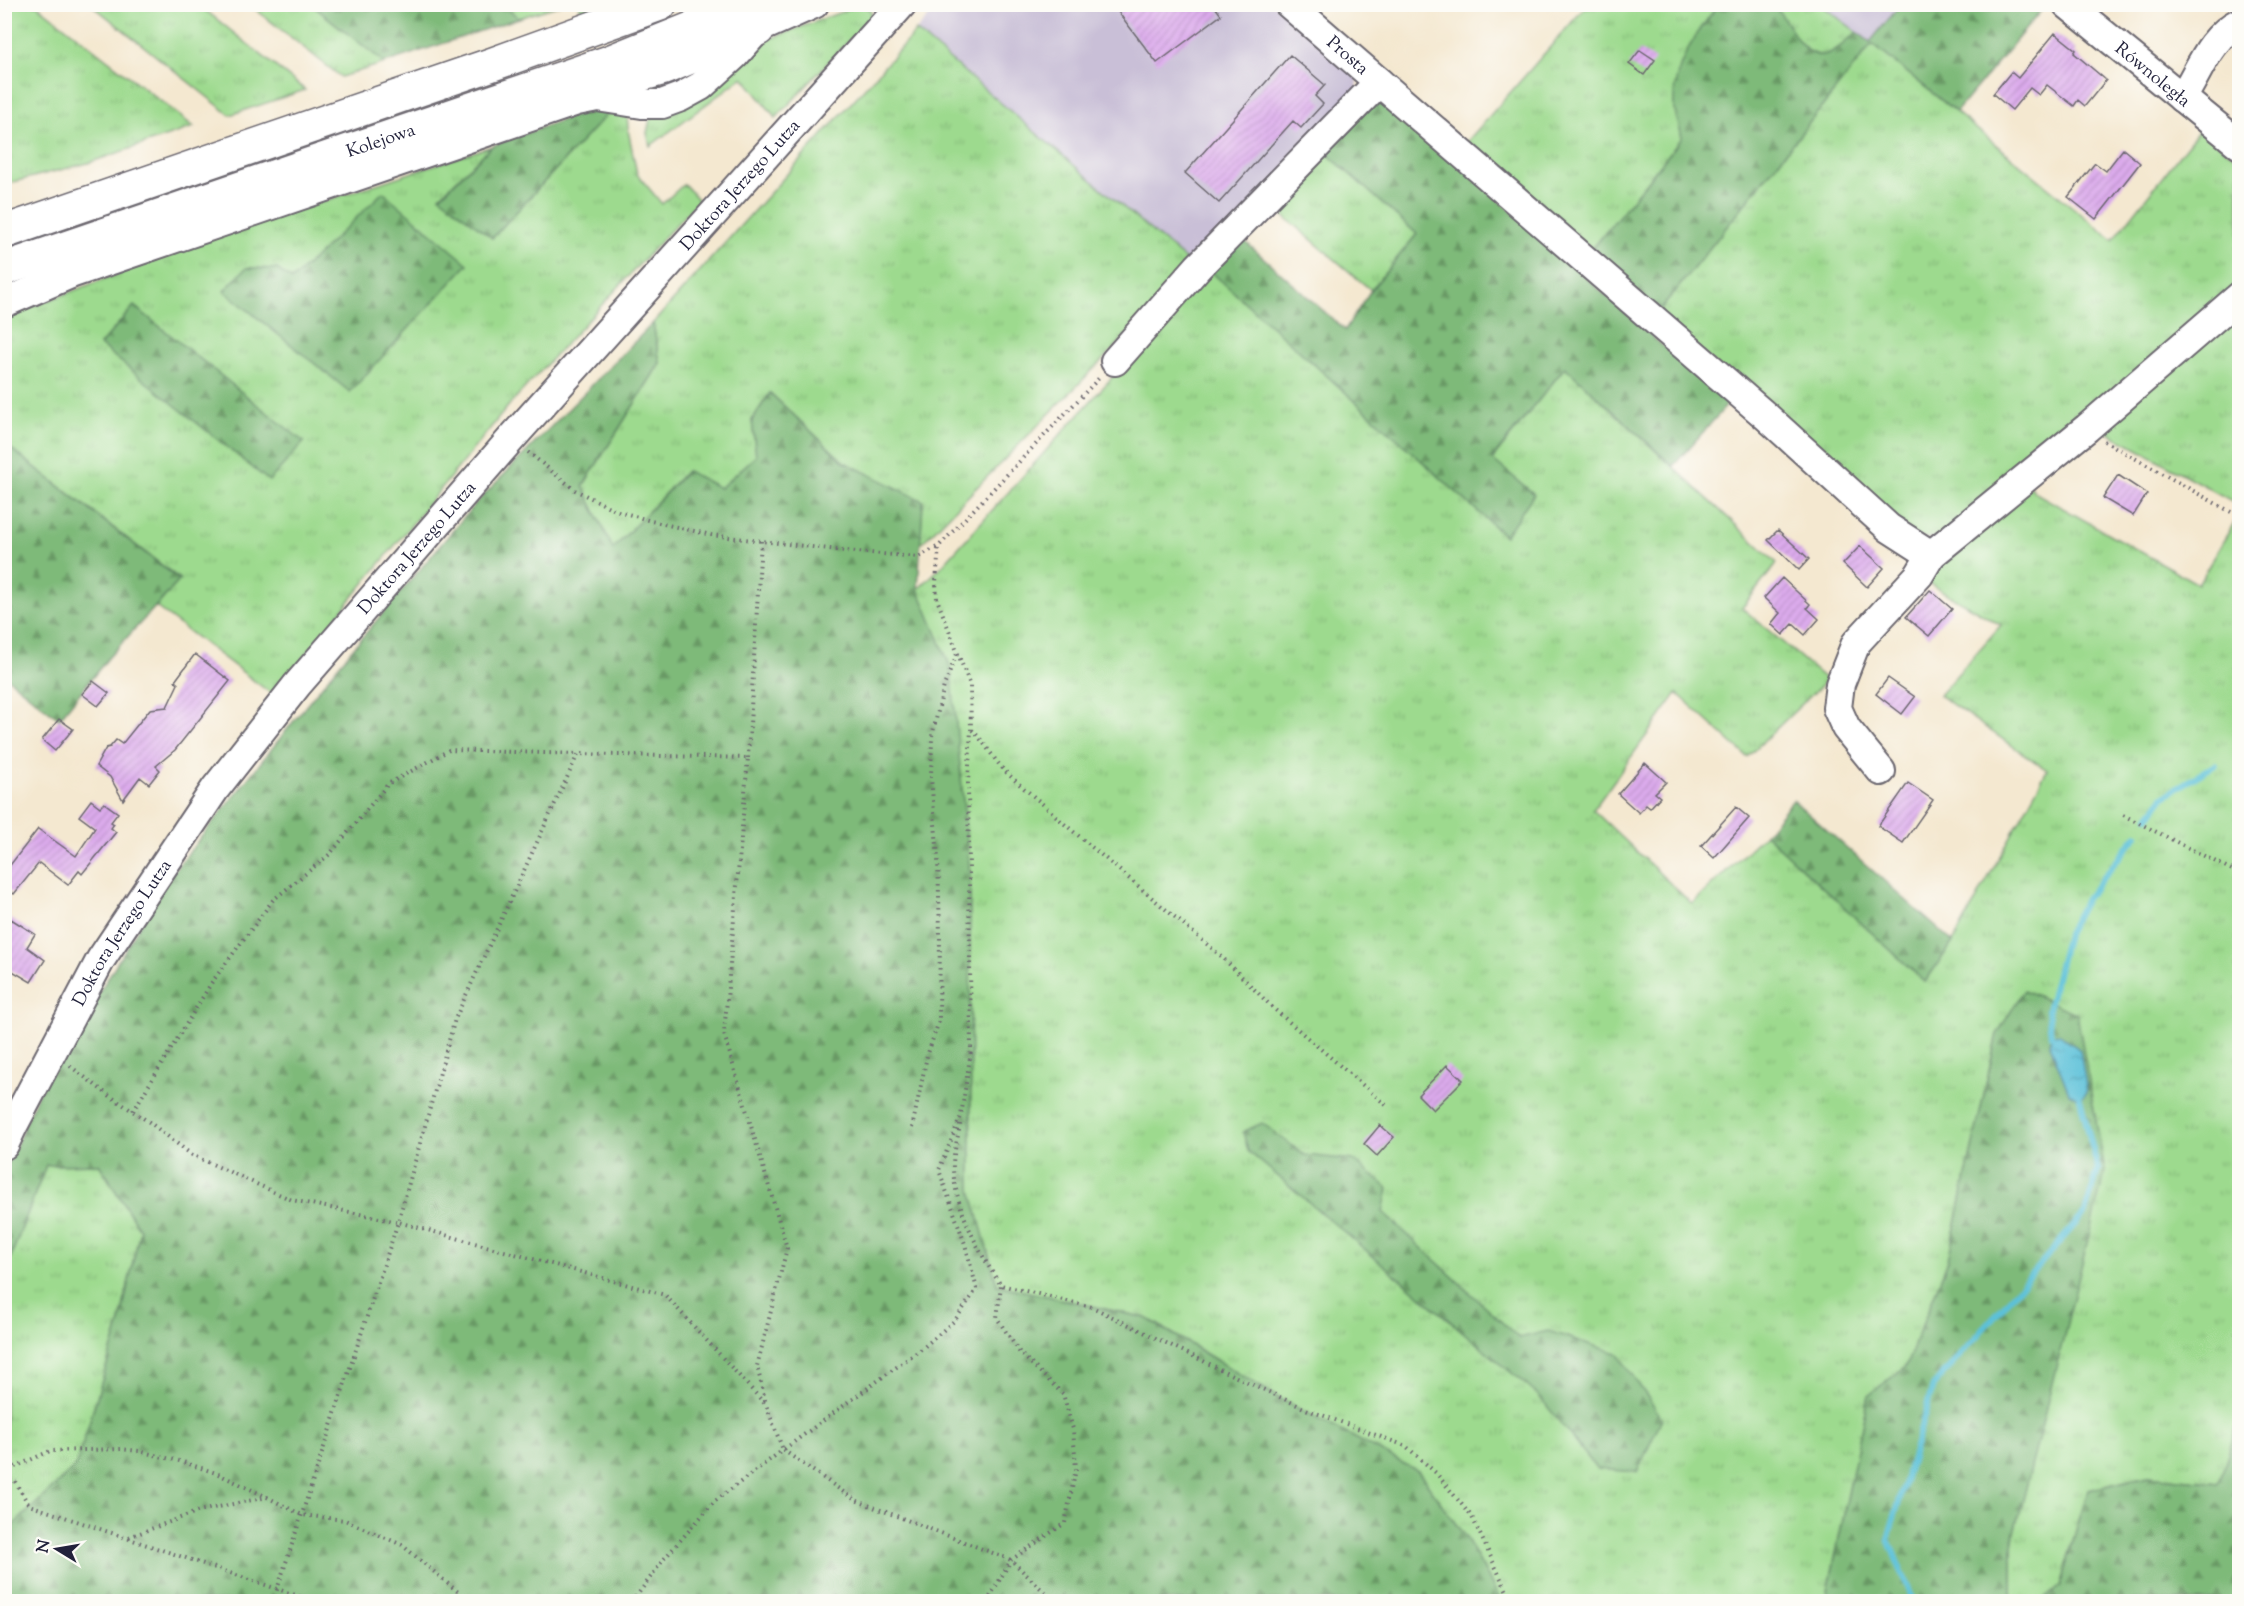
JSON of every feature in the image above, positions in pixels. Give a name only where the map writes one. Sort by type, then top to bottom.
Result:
[{"type":"highway","name":"Kolejowa","points":[[4,232],[660,4]]},
{"type":"highway","name":"Kolejowa","points":[[4,269],[571,89],[650,46],[756,17]]},
{"type":"street","name":"Kolejowa","points":[[571,89],[597,97],[642,104],[662,104],[701,86],[734,56],[756,17],[814,4]]},
{"type":"street","name":"Doktora Jerzego Lutza","points":[[4,1145],[101,959],[215,789],[297,685],[511,439],[902,4]]},
{"type":"street","name":"Prosta","points":[[1289,4],[1767,417],[1889,528],[1931,555]]},
{"type":"street","name":"Równoległa","points":[[2067,4],[2240,145]]},
{"type":"street","points":[[2182,98],[2210,48],[2228,28],[2240,22]]},
{"type":"street","points":[[1115,361],[1206,259],[1379,82]]},
{"type":"street","points":[[4,303],[73,273],[571,89]]},
{"type":"street","points":[[1881,771],[1846,728],[1837,708],[1840,684],[1856,643],[1919,576],[1931,555],[2087,428],[2240,296]]},
{"type":"path","points":[[511,439],[575,490],[615,510],[651,522],[711,535],[918,557],[939,546],[1115,361]]},
{"type":"path","points":[[2087,428],[2100,439],[2240,517]]},
{"type":"path","points":[[761,541],[748,758],[724,1034],[787,1248],[757,1366],[766,1405],[783,1449],[855,1500],[1011,1560],[1055,1602]]},
{"type":"path","points":[[939,546],[936,599],[969,685],[971,730],[968,784],[970,1051],[953,1168],[960,1203],[986,1264],[1001,1285],[1092,1306],[1232,1376],[1297,1405],[1406,1446],[1436,1473],[1472,1517],[1512,1602]]},
{"type":"path","points":[[912,1128],[927,1056],[939,1021],[940,935],[938,858],[931,778],[932,736],[944,686],[957,654]]},
{"type":"path","points":[[971,730],[983,741],[1007,773],[1221,956],[1274,1009],[1386,1105]]},
{"type":"path","points":[[133,1111],[212,982],[273,900],[330,854],[388,784],[449,750],[748,758]]},
{"type":"path","points":[[273,1602],[398,1222],[455,1019],[578,754]]},
{"type":"path","points":[[2123,815],[2240,874]]},
{"type":"path","points":[[51,1052],[192,1155],[292,1200],[398,1222],[664,1295],[766,1405]]},
{"type":"path","points":[[632,1602],[664,1559],[715,1501],[924,1347],[955,1320],[977,1289],[965,1244],[939,1170],[961,1116]]},
{"type":"path","points":[[987,1602],[1011,1560],[1065,1523],[1076,1469],[1073,1429],[1063,1394],[1020,1353],[996,1318],[1001,1285]]},
{"type":"path","points":[[4,1472],[50,1451],[121,1449],[140,1451],[194,1466],[216,1473],[302,1515],[345,1520],[402,1545],[470,1602]]},
{"type":"path","points":[[4,1478],[15,1480],[30,1505],[316,1602]]},
{"type":"path","points":[[129,1537],[199,1511],[267,1497]]},
{"type":"shaded area","points":[[1827,4],[1900,5],[1870,42],[1825,7]]},
{"type":"shaded area","points":[[939,5],[1275,5],[1357,76],[1358,93],[1194,267],[916,31]]},
{"type":"green space","points":[[1755,3],[1773,6],[1781,13],[1806,49],[1821,55],[1837,48],[1857,32],[1870,42],[1900,5],[2044,4],[2045,6],[1956,112],[1872,44],[1658,313],[1589,253],[1682,138],[1674,106],[1677,78],[1694,39],[1718,5]]},
{"type":"green space","points":[[4,5],[37,5],[194,127],[88,163],[5,184]]},
{"type":"green space","points":[[92,5],[199,5],[305,90],[230,115]]},
{"type":"green space","points":[[250,5],[312,5],[385,63],[341,77]]},
{"type":"green space","points":[[312,5],[502,5],[519,18],[385,63]]},
{"type":"green space","points":[[502,5],[560,5],[519,18]]},
{"type":"green space","points":[[578,5],[618,5],[586,17]]},
{"type":"green space","points":[[860,5],[870,9],[872,16],[776,118],[743,77],[650,146],[647,133],[652,110],[750,46]]},
{"type":"green space","points":[[1587,5],[1718,5],[1707,20],[1674,108],[1680,122],[1682,138],[1589,253],[1465,144]]},
{"type":"green space","points":[[1770,5],[1821,5],[1857,32],[1836,51],[1826,55],[1816,54],[1798,42]]},
{"type":"green space","points":[[916,31],[1194,267],[919,546],[923,501],[844,462],[770,393],[752,420],[756,456],[720,488],[686,471],[613,549],[583,486],[660,363],[653,323]]},
{"type":"green space","points":[[1872,44],[2113,240],[2200,129],[2239,160],[2239,288],[1948,537],[1923,538],[1907,535],[1658,313]]},
{"type":"green space","points":[[1381,95],[1728,404],[1673,466],[1565,367],[1492,459],[1534,494],[1505,536],[1209,270],[1240,237],[1345,330],[1371,290],[1417,234],[1324,151]]},
{"type":"green space","points":[[594,108],[609,112],[492,238],[440,197],[492,146]]},
{"type":"green space","points":[[627,109],[628,130],[637,174],[662,204],[684,184],[699,200],[510,404],[273,695],[156,607],[180,579],[5,444],[4,317],[215,237],[492,146],[440,196],[492,238],[609,112]],"holes":[[[246,268],[277,269],[291,281]],[[134,306],[303,442],[269,480],[100,345]]]},
{"type":"green space","points":[[1324,151],[1417,234],[1371,290],[1274,208]]},
{"type":"green space","points":[[383,192],[468,264],[350,392],[224,291],[246,268],[277,269],[292,280]]},
{"type":"green space","points":[[1209,270],[1492,460],[1565,367],[1777,563],[1742,608],[1827,680],[1747,757],[1677,693],[1593,810],[1692,904],[1765,834],[1925,981],[1953,942],[2047,770],[1939,695],[2001,625],[1921,579],[2031,486],[2034,492],[2198,584],[2234,523],[2239,525],[2240,1419],[2219,1483],[2148,1476],[2088,1490],[2060,1586],[2042,1601],[2012,1601],[2012,1544],[2063,1337],[1997,1034],[1948,1260],[1906,1366],[1868,1397],[1826,1601],[1501,1601],[1468,1541],[1418,1471],[1284,1401],[1147,1318],[997,1285],[971,1190],[970,875],[918,589],[940,568]]},
{"type":"green space","points":[[2239,300],[2239,505],[2098,427]]},
{"type":"green space","points":[[134,306],[304,442],[269,481],[100,345]]},
{"type":"green space","points":[[653,323],[660,363],[583,486],[613,549],[687,471],[720,488],[756,456],[752,420],[770,393],[844,462],[923,501],[918,589],[951,668],[970,875],[971,1190],[997,1285],[1146,1318],[1284,1401],[1418,1471],[1468,1541],[1501,1601],[5,1601],[5,1533],[76,1466],[120,1322],[140,1230],[99,1164],[46,1165],[5,1272],[5,1171],[40,1089],[170,876],[333,672],[476,503]]},
{"type":"green space","points":[[5,444],[180,580],[109,657],[59,719],[5,676]]},
{"type":"green space","points":[[1793,800],[1953,942],[1925,982],[1765,834]]},
{"type":"green space","points":[[2024,990],[2077,1014],[2105,1171],[2012,1544],[2012,1601],[1826,1602],[1868,1396],[1906,1366],[1948,1260],[1997,1034]]},
{"type":"green space","points":[[1262,1123],[1305,1155],[1353,1160],[1388,1188],[1383,1212],[1519,1338],[1548,1331],[1617,1353],[1662,1418],[1637,1472],[1597,1469],[1539,1396],[1248,1151],[1243,1132]]},
{"type":"green space","points":[[99,1164],[140,1230],[120,1322],[76,1466],[5,1533],[5,1272],[46,1165]]},
{"type":"green space","points":[[2239,1419],[2239,1601],[2042,1601],[2060,1586],[2088,1490],[2148,1476],[2219,1483]]},
{"type":"water","points":[[2060,1034],[2080,1050],[2087,1092],[2080,1099],[2069,1093],[2050,1045],[2051,1035]]},
{"type":"building","points":[[1112,4],[1213,4],[1221,15],[1157,63]]},
{"type":"building","points":[[2055,33],[2076,50],[2074,53],[2106,80],[2085,106],[2078,100],[2074,106],[2047,85],[2039,95],[2030,88],[2012,110],[1993,94],[2011,72],[2018,78]]},
{"type":"building","points":[[1640,50],[1655,60],[1644,75],[1629,64]]},
{"type":"building","points":[[1290,55],[1325,85],[1315,96],[1323,104],[1301,128],[1293,121],[1219,203],[1185,173]]},
{"type":"building","points":[[2123,149],[2140,163],[2096,219],[2068,197],[2095,163],[2106,171]]},
{"type":"building","points":[[2118,475],[2147,494],[2133,516],[2103,498]]},
{"type":"building","points":[[1778,530],[1809,559],[1799,570],[1768,540]]},
{"type":"building","points":[[1860,546],[1884,568],[1867,587],[1843,564]]},
{"type":"building","points":[[1782,578],[1810,604],[1807,608],[1819,619],[1805,635],[1793,624],[1783,635],[1771,624],[1780,613],[1764,598]]},
{"type":"building","points":[[1930,590],[1952,609],[1929,636],[1906,617]]},
{"type":"building","points":[[195,654],[230,681],[175,750],[156,766],[160,770],[149,784],[140,777],[123,800],[110,777],[96,766],[106,748],[116,740],[122,744],[150,709],[167,707],[178,684],[175,681]]},
{"type":"building","points":[[1888,678],[1915,697],[1902,714],[1876,694]]},
{"type":"building","points":[[93,681],[109,693],[98,706],[82,694]]},
{"type":"building","points":[[59,719],[73,729],[55,751],[42,740]]},
{"type":"building","points":[[1645,763],[1666,782],[1655,793],[1660,797],[1650,808],[1646,805],[1639,813],[1618,794]]},
{"type":"building","points":[[1908,783],[1933,800],[1903,843],[1878,826]]},
{"type":"building","points":[[91,800],[100,807],[104,803],[118,813],[111,822],[114,824],[111,828],[116,832],[82,874],[79,871],[68,885],[39,863],[14,894],[4,887],[4,873],[38,829],[76,856],[95,828],[79,816]]},
{"type":"building","points":[[1736,807],[1749,818],[1714,858],[1701,846]]},
{"type":"building","points":[[11,919],[35,934],[27,947],[45,960],[31,982],[11,970],[5,973],[4,929]]},
{"type":"building","points":[[1447,1065],[1463,1080],[1433,1110],[1418,1095]]},
{"type":"building","points":[[1380,1125],[1394,1137],[1377,1156],[1364,1144]]},
{"type":"waterway","points":[[2149,817],[2163,797],[2215,765]]},
{"type":"waterway","points":[[2051,1035],[2048,1010],[2067,934],[2086,899],[2137,835]]},
{"type":"waterway","points":[[1914,1602],[1888,1539],[1933,1386],[2085,1213],[2098,1170],[2080,1099]]},
{"type":"waterway","points":[[2237,1602],[2240,1575]]}]
